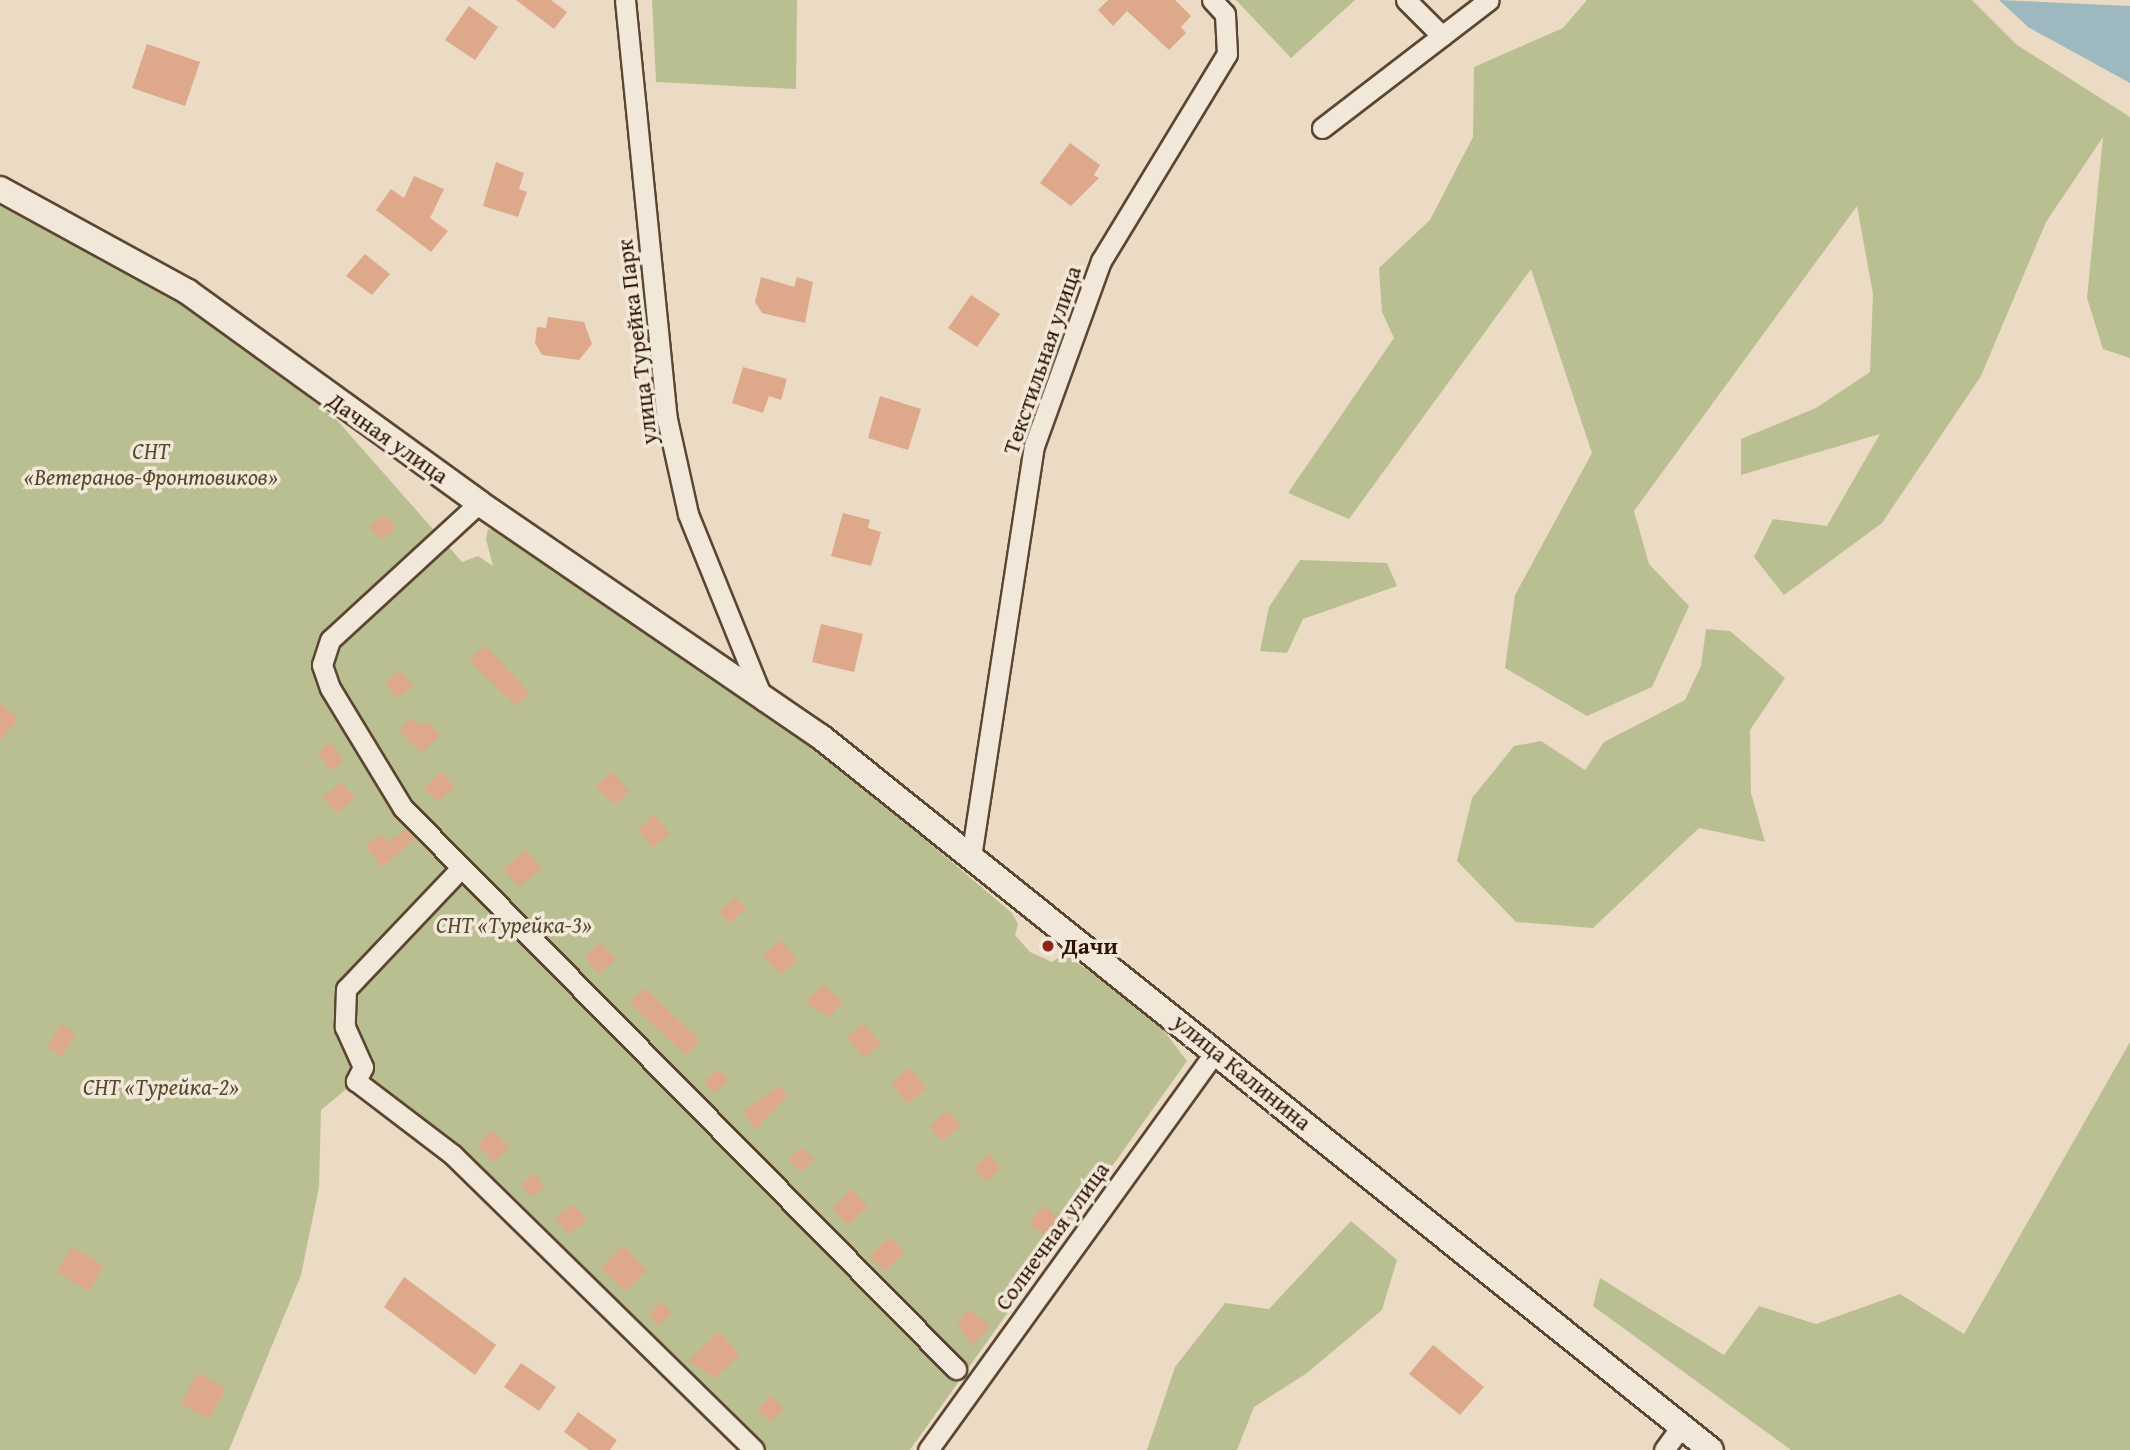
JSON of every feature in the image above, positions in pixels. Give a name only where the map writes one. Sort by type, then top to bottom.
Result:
[{"type":"street","name":"улица Турейка Парк","points":[[625,0],[667,419],[688,514],[765,704]]},
{"type":"street","name":"Текстильная улица","points":[[971,857],[1034,446],[1101,261],[1227,54],[1225,14],[1212,0]]},
{"type":"street","points":[[1406,0],[1442,36]]},
{"type":"street","points":[[1322,128],[1489,0]]},
{"type":"street","name":"Дачная улица","points":[[0,189],[188,292],[479,503],[765,704]]},
{"type":"street","points":[[479,503],[330,640],[322,665],[403,808],[956,1368]]},
{"type":"street","name":"улица Калинина","points":[[765,704],[821,737],[1711,1450]]},
{"type":"street","points":[[461,868],[346,989],[345,1027],[363,1067],[356,1081],[453,1155],[754,1450]]},
{"type":"street","name":"Солнечная улица","points":[[928,1450],[1216,1051]]},
{"type":"street","points":[[1664,1450],[1681,1427]]},
{"type":"green space","points":[[652,0],[797,0],[796,89],[656,82]]},
{"type":"green space","points":[[1236,0],[1355,0],[1291,58]]},
{"type":"green space","points":[[1587,0],[1972,0],[2017,45],[2130,117],[2130,358],[2103,349],[2087,298],[2103,137],[2046,222],[1981,376],[1882,523],[1784,595],[1754,557],[1773,519],[1827,526],[1880,434],[1741,475],[1741,439],[1816,408],[1870,372],[1873,294],[1857,206],[1634,511],[1649,564],[1689,606],[1652,687],[1587,716],[1505,668],[1515,595],[1592,453],[1531,269],[1349,519],[1288,493],[1394,338],[1382,312],[1379,268],[1430,220],[1473,137],[1474,67],[1563,28]]},
{"type":"green space","points":[[0,206],[140,276],[223,332],[335,418],[462,562],[478,556],[493,566],[486,539],[488,529],[497,530],[770,708],[1012,913],[1018,924],[1015,935],[1030,952],[1052,962],[1064,954],[1097,976],[1161,1027],[1187,1061],[910,1450],[754,1450],[585,1283],[356,1081],[321,1110],[319,1187],[301,1275],[229,1450],[0,1450]]},
{"type":"green space","points":[[1300,560],[1387,563],[1397,586],[1303,619],[1287,653],[1260,651],[1269,607]]},
{"type":"green space","points":[[1706,629],[1730,631],[1785,678],[1750,730],[1751,793],[1765,842],[1699,828],[1593,928],[1516,922],[1457,861],[1472,798],[1514,746],[1541,741],[1585,770],[1604,742],[1685,700],[1701,666]]},
{"type":"green space","points":[[2130,1042],[2130,1450],[1791,1450],[1593,1306],[1600,1278],[1724,1355],[1759,1306],[1816,1324],[1900,1294],[1964,1334]]},
{"type":"green space","points":[[1351,1221],[1397,1260],[1382,1310],[1307,1373],[1254,1407],[1237,1450],[1147,1450],[1175,1367],[1225,1303],[1269,1309]]},
{"type":"water","points":[[1999,0],[2130,6],[2130,83],[2028,27]]},
{"type":"building","points":[[516,0],[551,0],[567,12],[554,29]]},
{"type":"building","points":[[1108,0],[1175,0],[1191,16],[1181,27],[1186,33],[1169,50],[1127,11],[1113,26],[1098,10]]},
{"type":"building","points":[[469,6],[498,27],[475,60],[445,40]]},
{"type":"building","points":[[147,44],[200,62],[185,106],[132,88]]},
{"type":"building","points":[[1070,143],[1100,165],[1094,175],[1099,178],[1071,206],[1040,183]]},
{"type":"building","points":[[496,162],[524,173],[519,189],[527,192],[518,217],[483,206]]},
{"type":"building","points":[[414,176],[444,189],[430,218],[448,231],[431,252],[376,210],[391,189],[404,198]]},
{"type":"building","points":[[365,254],[390,274],[372,295],[346,276]]},
{"type":"building","points":[[761,277],[794,287],[797,277],[813,282],[805,323],[762,313],[755,302]]},
{"type":"building","points":[[971,295],[1000,314],[977,347],[948,328]]},
{"type":"building","points":[[548,317],[584,322],[592,344],[579,360],[542,355],[535,343],[537,327],[546,328]]},
{"type":"building","points":[[743,367],[787,379],[781,400],[769,396],[763,413],[732,403]]},
{"type":"building","points":[[880,396],[921,409],[908,450],[868,438]]},
{"type":"building","points":[[843,513],[870,520],[868,528],[881,532],[871,566],[831,556]]},
{"type":"building","points":[[384,515],[396,528],[382,540],[369,527]]},
{"type":"building","points":[[821,624],[863,634],[854,672],[812,662]]},
{"type":"building","points":[[485,645],[530,693],[515,705],[469,660]]},
{"type":"building","points":[[399,670],[413,685],[398,698],[385,683]]},
{"type":"building","points":[[0,703],[18,719],[0,740]]},
{"type":"building","points":[[411,718],[419,727],[426,721],[440,735],[422,753],[399,730]]},
{"type":"building","points":[[330,742],[344,760],[331,771],[317,753]]},
{"type":"building","points":[[441,772],[455,787],[437,802],[424,788]]},
{"type":"building","points":[[612,772],[630,791],[614,805],[596,786]]},
{"type":"building","points":[[341,782],[355,798],[337,813],[323,797]]},
{"type":"building","points":[[654,815],[670,833],[653,848],[638,829]]},
{"type":"building","points":[[406,829],[416,838],[382,867],[365,846],[381,834],[389,842]]},
{"type":"building","points":[[525,850],[542,868],[519,887],[504,870]]},
{"type":"building","points":[[735,897],[746,909],[730,923],[719,912]]},
{"type":"building","points":[[780,940],[798,960],[781,974],[763,955]]},
{"type":"building","points":[[601,943],[616,959],[599,974],[584,957]]},
{"type":"building","points":[[823,984],[843,1002],[829,1017],[805,1002]]},
{"type":"building","points":[[645,988],[700,1041],[686,1055],[629,1003]]},
{"type":"building","points":[[61,1024],[76,1033],[62,1056],[47,1047]]},
{"type":"building","points":[[863,1024],[881,1044],[864,1058],[847,1038]]},
{"type":"building","points":[[909,1068],[926,1088],[908,1104],[891,1084]]},
{"type":"building","points":[[718,1069],[729,1080],[714,1093],[704,1082]]},
{"type":"building","points":[[779,1086],[788,1095],[755,1130],[743,1111]]},
{"type":"building","points":[[948,1110],[961,1126],[942,1141],[929,1126]]},
{"type":"building","points":[[492,1130],[509,1147],[494,1162],[477,1145]]},
{"type":"building","points":[[801,1147],[814,1159],[801,1172],[788,1160]]},
{"type":"building","points":[[989,1155],[1001,1168],[986,1182],[974,1168]]},
{"type":"building","points":[[534,1173],[545,1186],[532,1197],[521,1185]]},
{"type":"building","points":[[851,1189],[868,1206],[848,1225],[832,1208]]},
{"type":"building","points":[[572,1204],[587,1220],[569,1235],[555,1218]]},
{"type":"building","points":[[1043,1206],[1058,1218],[1044,1235],[1029,1223]]},
{"type":"building","points":[[890,1237],[905,1252],[885,1272],[869,1257]]},
{"type":"building","points":[[623,1246],[647,1271],[625,1291],[600,1268]]},
{"type":"building","points":[[72,1247],[104,1266],[89,1291],[57,1272]]},
{"type":"building","points":[[404,1277],[496,1345],[475,1375],[384,1307]]},
{"type":"building","points":[[661,1302],[672,1313],[658,1326],[648,1315]]},
{"type":"building","points":[[969,1309],[990,1326],[973,1346],[957,1324]]},
{"type":"building","points":[[719,1332],[740,1355],[715,1378],[688,1361]]},
{"type":"building","points":[[1433,1345],[1484,1387],[1460,1415],[1409,1374]]},
{"type":"building","points":[[521,1363],[556,1387],[539,1411],[504,1387]]},
{"type":"building","points":[[197,1373],[226,1388],[209,1419],[181,1404]]},
{"type":"building","points":[[771,1396],[784,1409],[770,1422],[757,1409]]},
{"type":"building","points":[[578,1412],[617,1440],[610,1450],[589,1450],[564,1432]]},
{"type":"place","name":"Дачи","points":[[1048,946]]},
{"type":"park label","name":"СНТ «Ветеранов-Фронтовиков»","points":[[151,464]]},
{"type":"park label","name":"СНТ «Турейка-3»","points":[[514,925]]},
{"type":"park label","name":"СНТ «Турейка-2»","points":[[161,1087]]}]
